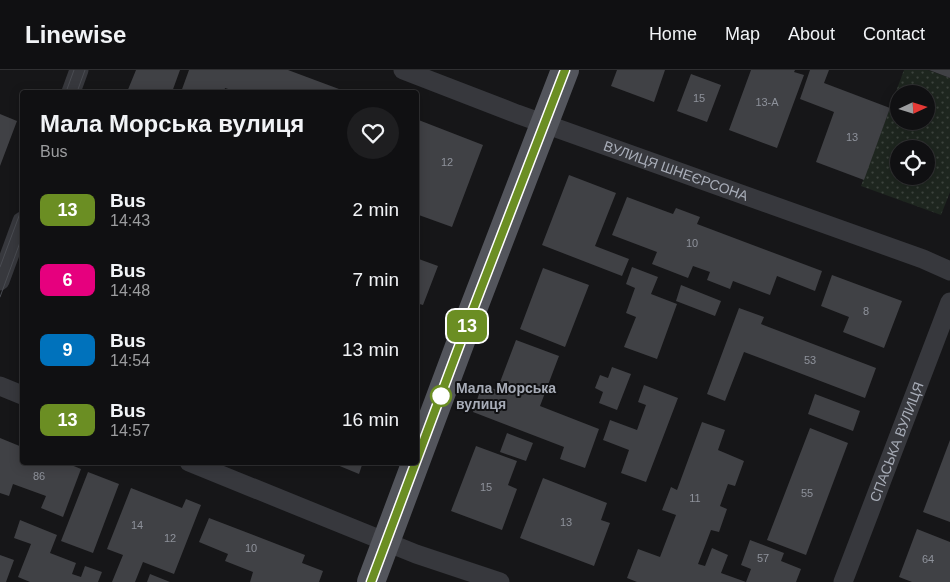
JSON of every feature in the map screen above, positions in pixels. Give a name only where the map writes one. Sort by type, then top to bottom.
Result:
[{"type":"main road","points":[[419,454],[565,70]]},
{"type":"main road","points":[[371,582],[415,465]]},
{"type":"street","points":[[72,90],[79,70]]},
{"type":"street","name":"ВУЛИЦЯ ШНЕЄРСОНА","points":[[403,70],[544,124],[950,270]]},
{"type":"street","points":[[0,280],[20,226]]},
{"type":"street","name":"СПАСЬКА ВУЛИЦЯ","points":[[842,582],[950,302]]},
{"type":"street","points":[[0,386],[20,394]]},
{"type":"street","points":[[196,465],[416,554],[500,582]]},
{"type":"shaded area","points":[[904,70],[928,70],[950,78],[950,192],[941,215],[861,186],[890,108],[890,130],[935,130],[935,85],[898,85]]},
{"type":"building","points":[[136,70],[180,70],[173,90],[128,90]]},
{"type":"building","points":[[189,70],[288,70],[342,90],[232,90],[225,88],[224,90],[182,90]]},
{"type":"building","points":[[617,70],[665,70],[654,102],[611,86]]},
{"type":"building","points":[[751,70],[795,70],[794,72],[804,75],[777,148],[729,130]]},
{"type":"building","points":[[810,70],[829,70],[824,83],[890,108],[864,180],[816,162],[834,112],[800,99]]},
{"type":"building","points":[[929,70],[950,70],[950,78]]},
{"type":"building","points":[[691,74],[721,85],[707,122],[677,111]]},
{"type":"building","points":[[0,114],[17,121],[0,166]]},
{"type":"building","points":[[419,120],[483,145],[452,227],[419,215]]},
{"type":"building","points":[[569,175],[616,193],[595,246],[629,259],[622,276],[542,245]]},
{"type":"building","points":[[627,197],[673,214],[676,208],[700,217],[697,224],[822,271],[815,291],[777,276],[770,295],[733,281],[730,289],[707,280],[710,272],[693,266],[688,278],[652,264],[657,252],[612,235]]},
{"type":"building","points":[[419,259],[438,266],[423,305],[419,304]]},
{"type":"building","points":[[632,267],[658,277],[651,294],[677,304],[657,359],[624,347],[636,317],[626,313],[635,288],[626,284]]},
{"type":"building","points":[[543,268],[589,285],[565,347],[520,329]]},
{"type":"building","points":[[832,275],[902,301],[884,348],[843,332],[849,317],[821,306]]},
{"type":"building","points":[[681,285],[721,301],[715,316],[676,301]]},
{"type":"building","points":[[739,308],[764,317],[761,324],[876,368],[865,398],[744,352],[725,401],[707,394]]},
{"type":"building","points":[[516,340],[559,356],[540,406],[599,429],[585,468],[560,459],[564,447],[473,412],[482,385],[497,390]]},
{"type":"building","points":[[612,367],[631,374],[617,410],[599,403],[603,392],[595,388],[600,375],[608,378]]},
{"type":"building","points":[[644,385],[678,398],[646,482],[621,473],[629,450],[603,440],[610,420],[637,430],[646,405],[638,402]]},
{"type":"building","points":[[815,394],[860,411],[853,431],[808,414]]},
{"type":"building","points":[[702,422],[725,430],[718,450],[744,461],[735,486],[728,484],[720,506],[727,509],[719,532],[711,530],[698,564],[705,566],[712,548],[728,555],[721,573],[746,582],[637,582],[627,578],[638,549],[660,557],[676,515],[662,510],[671,487],[677,490]]},
{"type":"building","points":[[810,428],[848,443],[806,555],[767,540]]},
{"type":"building","points":[[507,433],[533,443],[526,461],[500,452]]},
{"type":"building","points":[[0,438],[20,446],[20,465],[71,465],[81,469],[63,517],[41,508],[46,496],[13,484],[9,496],[0,493]]},
{"type":"building","points":[[950,440],[950,522],[923,512]]},
{"type":"building","points":[[476,446],[517,461],[508,485],[517,489],[502,530],[451,511]]},
{"type":"building","points":[[337,465],[362,465],[359,474]]},
{"type":"building","points":[[88,472],[119,484],[93,553],[61,541]]},
{"type":"building","points":[[543,478],[607,503],[601,520],[610,523],[594,566],[520,538]]},
{"type":"building","points":[[131,488],[182,508],[186,499],[201,505],[174,574],[143,562],[135,582],[112,582],[123,555],[107,549]]},
{"type":"building","points":[[209,518],[305,555],[302,563],[323,571],[319,582],[250,582],[253,572],[225,561],[228,554],[199,542]]},
{"type":"building","points":[[20,520],[57,535],[50,553],[76,563],[72,574],[81,577],[85,566],[102,572],[98,582],[30,582],[18,577],[31,544],[14,538]]},
{"type":"building","points":[[917,529],[950,542],[950,582],[912,582],[899,577]]},
{"type":"building","points":[[750,540],[784,553],[781,561],[801,569],[796,582],[746,582],[751,569],[741,565]]},
{"type":"building","points":[[0,555],[14,560],[6,582],[0,582]]},
{"type":"building","points":[[150,574],[170,582],[147,582]]},
{"type":"tram line","points":[[67,90],[74,70]]},
{"type":"tram line","points":[[78,90],[85,70]]},
{"type":"tram line","points":[[0,267],[20,213]]},
{"type":"tram line","points":[[0,297],[20,242]]},
{"type":"bus line","name":"13","points":[[419,454],[565,70]]},
{"type":"bus line","name":"13","points":[[371,582],[415,465]]},
{"type":"place","name":"Мала Морська вулиця","points":[[441,396]]}]
